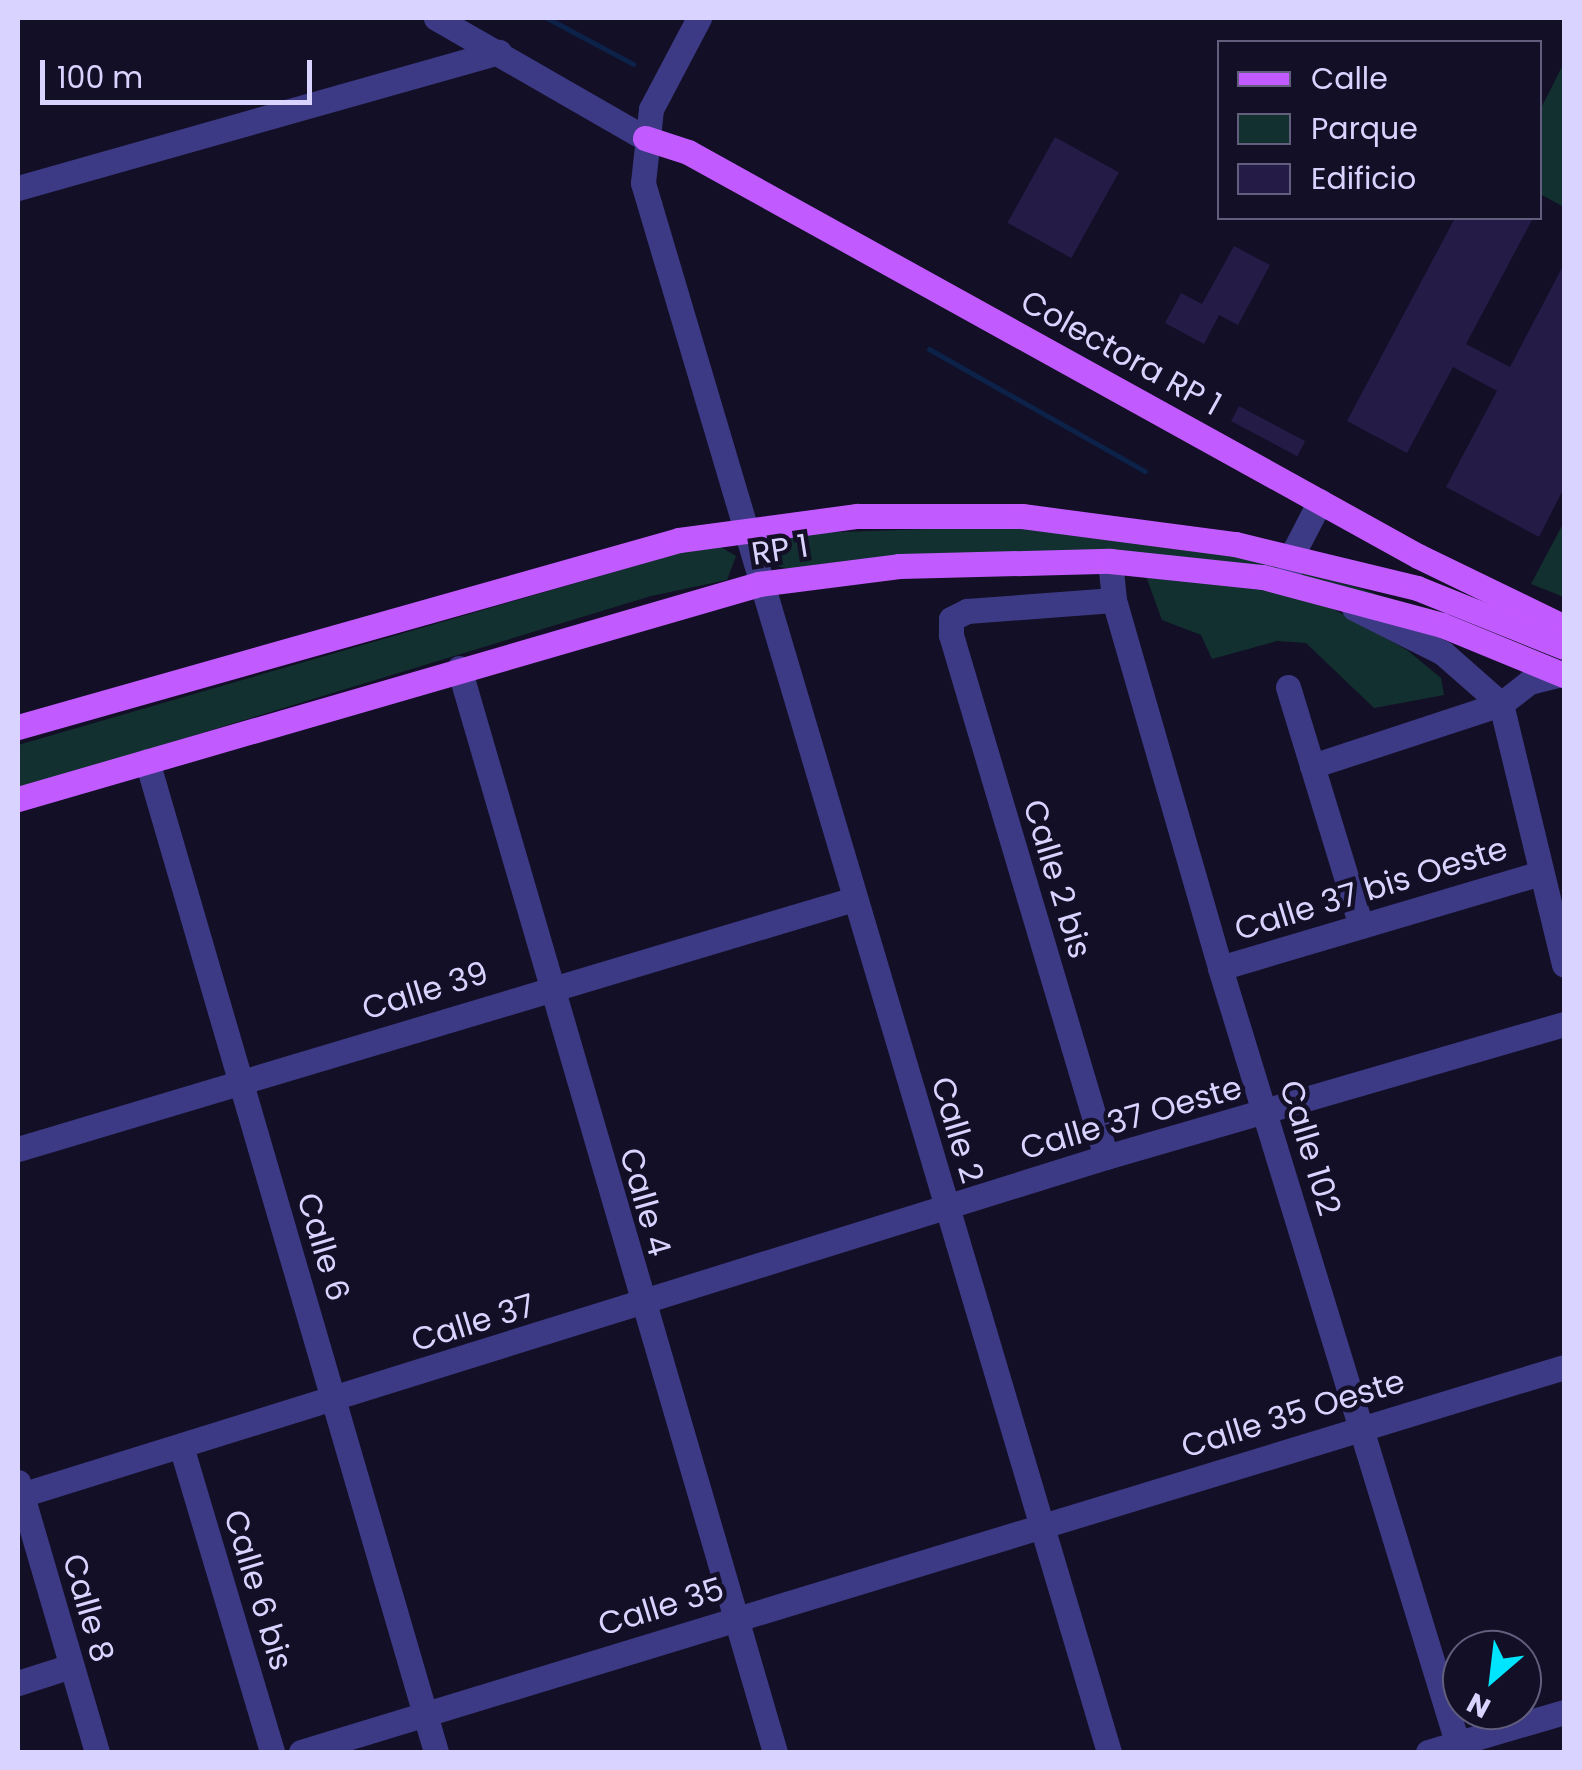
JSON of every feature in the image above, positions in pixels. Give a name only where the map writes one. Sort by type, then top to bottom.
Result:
[{"type":"main road","name":"Colectora RP 1","points":[[645,138],[688,152],[1320,502],[1564,628]]},
{"type":"main road","name":"RP 1","points":[[18,728],[742,526],[856,516],[1022,516],[1182,534],[1417,588],[1564,647]]},
{"type":"main road","name":"RP 1","points":[[18,799],[759,584],[899,566],[1110,561],[1288,583],[1442,625],[1563,675]]},
{"type":"street","points":[[436,18],[645,138]]},
{"type":"street","name":"Calle 2","points":[[699,18],[651,109],[643,183],[1109,1752]]},
{"type":"street","points":[[18,188],[500,52]]},
{"type":"street","points":[[1288,583],[1291,556],[1320,502]]},
{"type":"street","name":"Calle 102","points":[[1110,561],[1114,600],[1220,968],[1459,1748]]},
{"type":"street","points":[[1315,590],[1443,654],[1502,704],[1564,964]]},
{"type":"street","name":"Calle 2 bis","points":[[1106,1157],[951,619],[967,611],[1114,600]]},
{"type":"street","name":"Calle 4","points":[[459,668],[548,988],[775,1752]]},
{"type":"street","points":[[1312,766],[1502,704],[1529,682],[1563,675]]},
{"type":"street","points":[[1288,687],[1361,926]]},
{"type":"street","name":"Calle 6","points":[[147,761],[436,1752]]},
{"type":"street","name":"Calle 37 bis Oeste","points":[[1220,968],[1541,872]]},
{"type":"street","name":"Calle 39","points":[[18,1149],[854,899]]},
{"type":"street","name":"Calle 37 Oeste","points":[[946,1208],[1106,1157],[1564,1024]]},
{"type":"street","name":"Calle 37","points":[[19,1491],[642,1306],[946,1208]]},
{"type":"street","name":"Calle 35 Oeste","points":[[1041,1524],[1564,1366]]},
{"type":"street","name":"Calle 6 bis","points":[[181,1446],[272,1752]]},
{"type":"street","name":"Calle 8","points":[[19,1491],[97,1752]]},
{"type":"street","name":"Calle 35","points":[[301,1752],[1041,1524]]},
{"type":"street","points":[[18,1683],[72,1666]]},
{"type":"street","points":[[1428,1752],[1459,1748],[1564,1712]]},
{"type":"green space","points":[[1564,63],[1564,207],[1542,195],[1542,106]]},
{"type":"green space","points":[[1564,522],[1564,597],[1531,584]]},
{"type":"green space","points":[[1021,526],[1241,556],[1363,589],[1435,618],[1241,570],[785,568],[772,565],[765,554],[769,541],[780,534]]},
{"type":"green space","points":[[714,543],[736,556],[727,580],[651,596],[18,789],[18,745]]},
{"type":"green space","points":[[1143,568],[1264,587],[1328,606],[1407,650],[1441,678],[1444,695],[1374,708],[1306,643],[1277,641],[1212,659],[1201,635],[1162,620]]},
{"type":"building","points":[[1055,137],[1119,172],[1071,258],[1007,223]]},
{"type":"building","points":[[1454,220],[1532,220],[1466,344],[1510,367],[1564,264],[1564,488],[1539,537],[1446,487],[1497,391],[1453,367],[1407,453],[1347,421]]},
{"type":"building","points":[[1234,246],[1270,265],[1238,325],[1219,315],[1204,344],[1165,323],[1181,293],[1202,304]]},
{"type":"building","points":[[1239,406],[1305,441],[1297,456],[1231,421]]},
{"type":"waterway","points":[[547,18],[633,64]]},
{"type":"waterway","points":[[929,349],[1145,471]]}]
